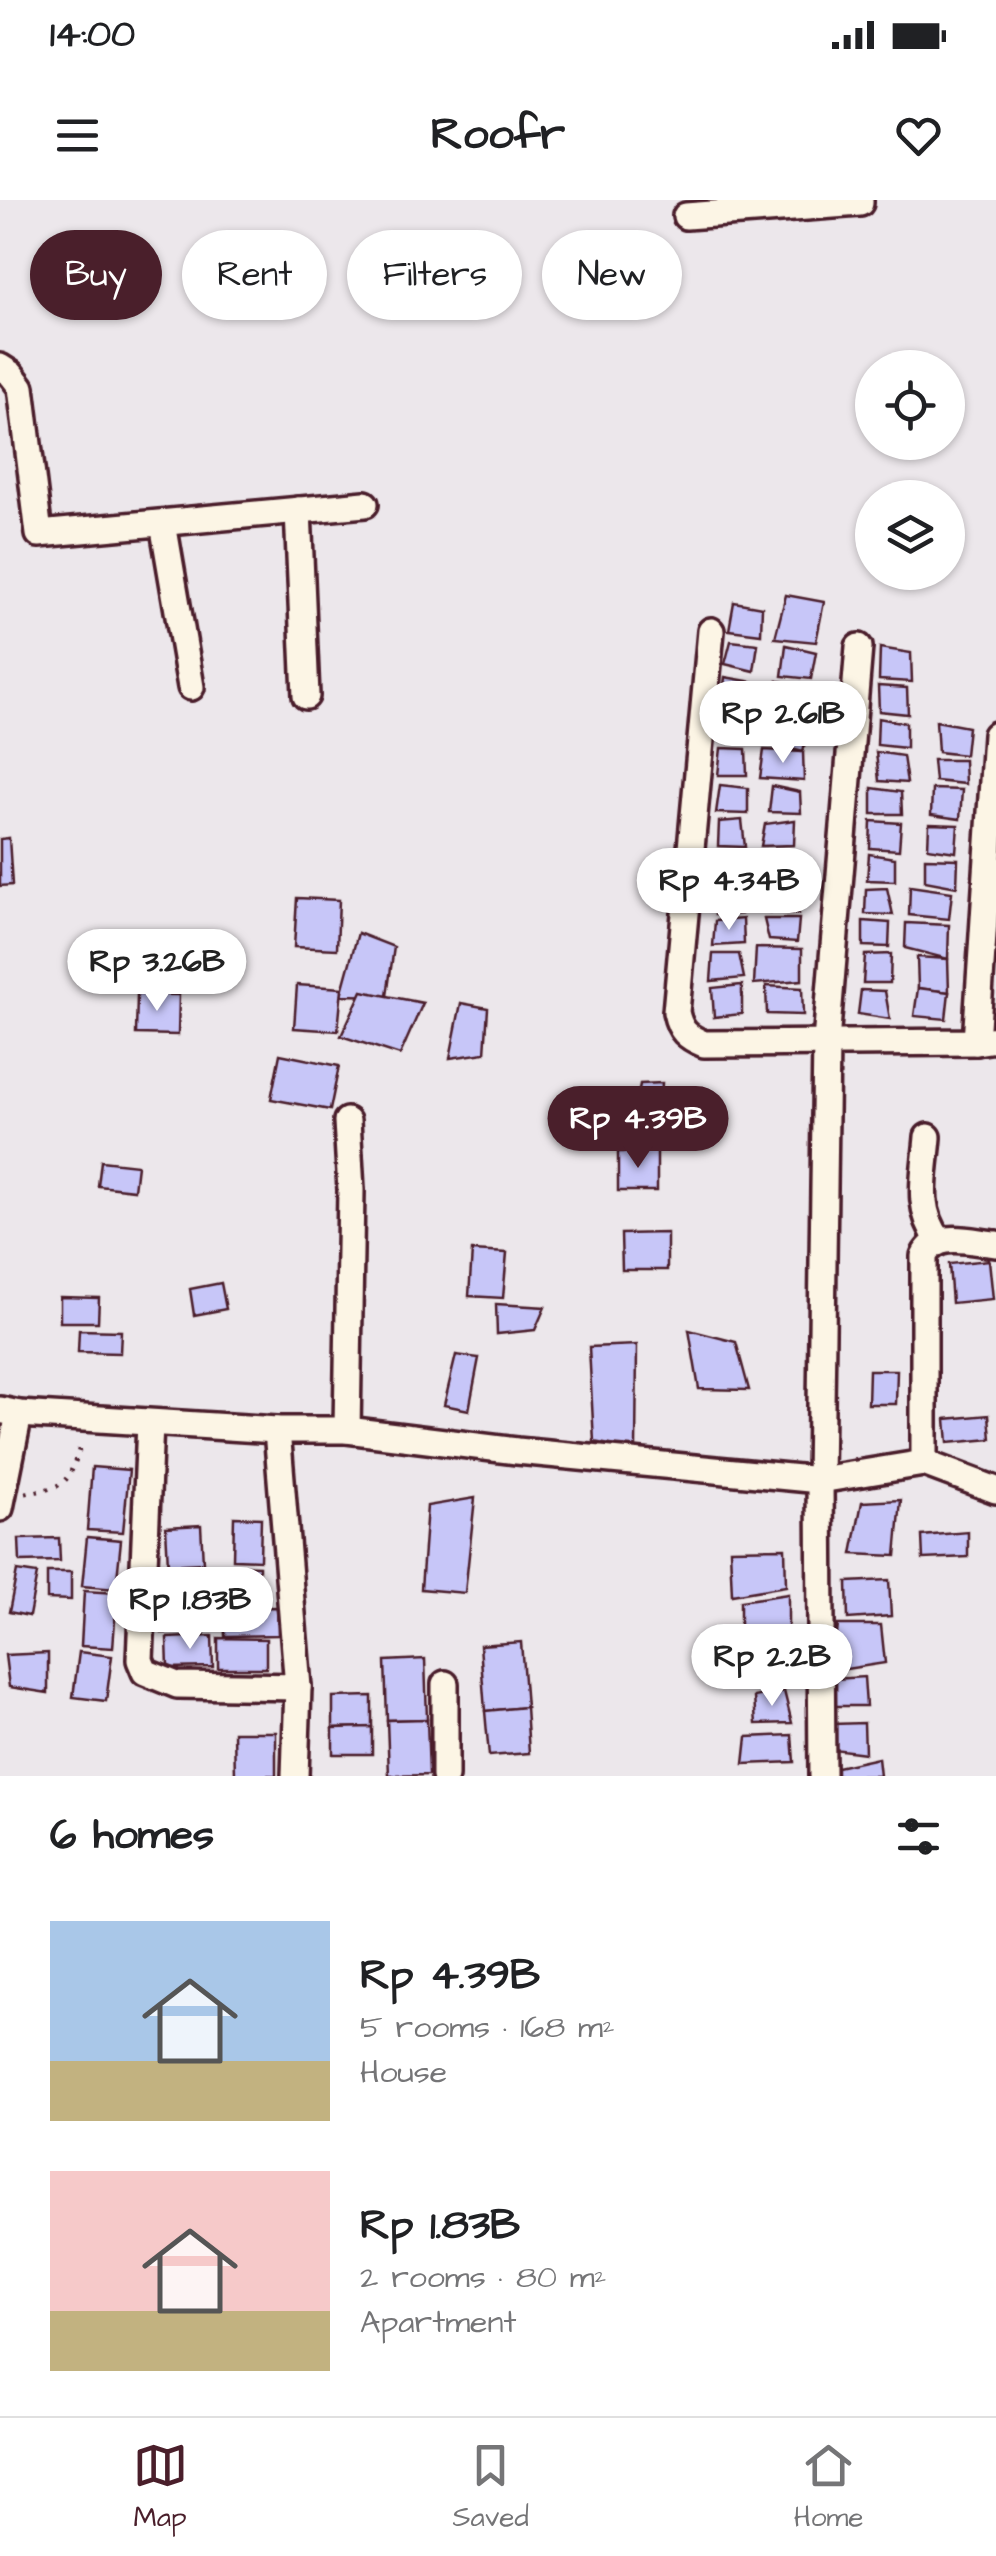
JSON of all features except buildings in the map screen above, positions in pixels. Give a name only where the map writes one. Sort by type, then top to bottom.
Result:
[{"type":"street","points":[[686,216],[860,200]]},
{"type":"street","points":[[0,367],[12,374],[20,387],[39,534],[365,504]]},
{"type":"street","points":[[298,510],[306,696]]},
{"type":"street","points":[[164,522],[191,687]]},
{"type":"street","points":[[711,631],[676,1012],[678,1024],[687,1036],[704,1044],[986,1040],[996,735]]},
{"type":"street","points":[[822,1776],[820,1480],[826,1042],[859,647]]},
{"type":"street","points":[[347,1430],[351,1190],[348,1121]]},
{"type":"street","points":[[928,1138],[923,1202],[926,1222],[939,1240]]},
{"type":"street","points":[[924,1463],[924,1256],[930,1245],[939,1240],[996,1244]]},
{"type":"street","points":[[2,1502],[10,1412],[278,1430],[347,1430],[516,1451],[820,1480],[924,1463],[996,1490]]},
{"type":"street","points":[[150,1422],[140,1660],[145,1672],[177,1685],[298,1687]]},
{"type":"street","points":[[278,1430],[298,1687],[295,1776]]},
{"type":"street","points":[[445,1684],[445,1776]]},
{"type":"path","points":[[2,1502],[58,1489],[69,1480],[90,1416]]}]
